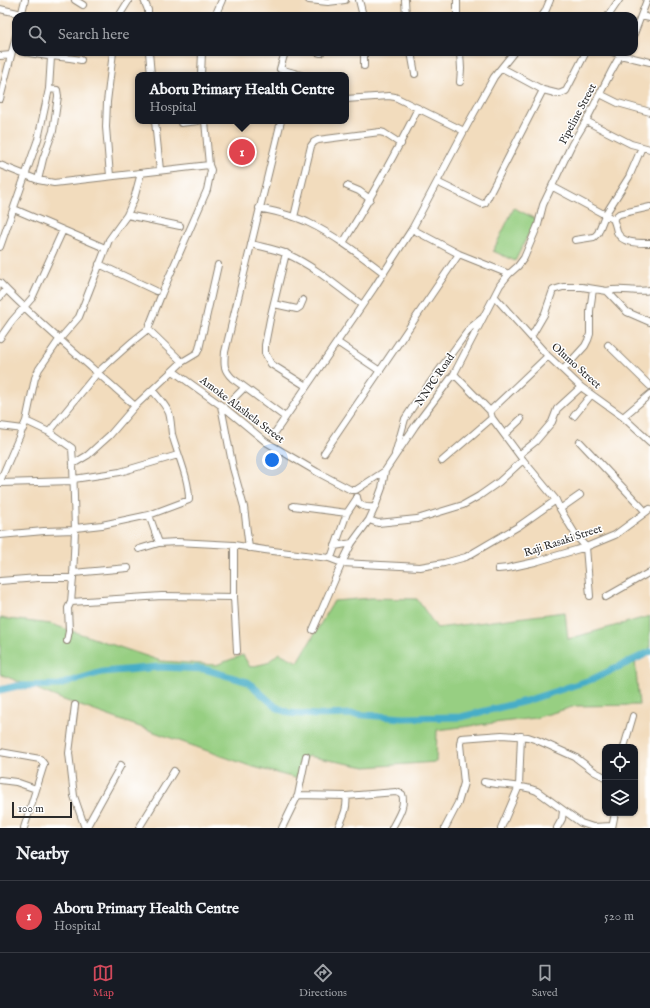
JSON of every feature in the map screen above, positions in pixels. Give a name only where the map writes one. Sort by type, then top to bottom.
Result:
[{"type":"street","points":[[23,12],[26,0]]},
{"type":"street","points":[[75,0],[83,5]]},
{"type":"street","points":[[122,12],[129,0]]},
{"type":"street","points":[[144,0],[148,12]]},
{"type":"street","points":[[216,12],[222,0]]},
{"type":"street","points":[[308,0],[328,2],[345,0]]},
{"type":"street","points":[[359,0],[362,12]]},
{"type":"street","points":[[405,0],[406,12]]},
{"type":"street","points":[[457,0],[458,12]]},
{"type":"street","points":[[545,12],[550,0]]},
{"type":"street","points":[[611,12],[619,0]]},
{"type":"street","points":[[638,24],[647,0]]},
{"type":"street","points":[[0,9],[12,12]]},
{"type":"street","points":[[641,16],[650,18]]},
{"type":"street","points":[[0,56],[12,51]]},
{"type":"street","points":[[0,99],[12,55]]},
{"type":"street","points":[[46,56],[61,56],[81,60]]},
{"type":"street","points":[[110,176],[106,127],[107,102],[113,56]]},
{"type":"street","points":[[149,56],[151,72]]},
{"type":"street","points":[[201,72],[202,56]]},
{"type":"street","points":[[284,56],[280,69],[290,72]]},
{"type":"street","points":[[364,56],[364,66]]},
{"type":"street","points":[[412,56],[415,74]]},
{"type":"street","points":[[460,56],[460,82]]},
{"type":"street","points":[[274,434],[384,273],[412,229],[494,77],[511,56]]},
{"type":"street","points":[[502,68],[543,90],[559,94],[566,91],[584,56]]},
{"type":"street","name":"Pipeline Street","points":[[553,187],[572,144],[586,121],[620,56]]},
{"type":"street","points":[[628,56],[650,62]]},
{"type":"street","points":[[0,247],[38,139],[50,88],[51,57]]},
{"type":"street","points":[[38,180],[43,159],[53,131],[58,96],[57,90],[50,88]]},
{"type":"street","points":[[437,182],[482,204],[485,203],[543,90]]},
{"type":"street","points":[[600,94],[618,103],[650,112]]},
{"type":"street","points":[[349,99],[389,96],[395,97],[464,131]]},
{"type":"street","points":[[343,243],[401,144],[418,108]]},
{"type":"street","points":[[586,121],[631,144],[650,149]]},
{"type":"street","points":[[154,124],[160,170]]},
{"type":"street","points":[[49,432],[98,372],[148,329],[162,293],[208,190],[211,170],[209,165],[205,124]]},
{"type":"street","points":[[280,124],[225,352],[224,363],[226,371],[244,388],[285,417]]},
{"type":"street","points":[[294,217],[311,146],[314,142],[318,140],[380,132],[401,144]]},
{"type":"street","points":[[576,240],[596,236],[605,214],[629,177],[642,147]]},
{"type":"street","points":[[0,165],[38,180],[54,183],[209,165]]},
{"type":"street","points":[[141,173],[134,198],[127,215],[111,235],[78,317],[59,340],[39,369],[35,378],[26,421],[0,482],[13,484],[74,480],[120,472],[178,455]]},
{"type":"street","points":[[347,186],[359,190],[370,199]]},
{"type":"street","points":[[553,187],[613,219],[617,233],[621,238],[634,242],[650,243]]},
{"type":"street","name":"NNPC Road","points":[[313,630],[352,542],[369,520],[375,507],[382,488],[385,471],[414,426],[454,374],[500,285],[524,258],[538,225],[543,205],[553,187]]},
{"type":"street","points":[[613,219],[619,214],[650,207]]},
{"type":"street","points":[[259,208],[294,217],[308,223],[343,243],[384,273]]},
{"type":"street","points":[[14,209],[105,248]]},
{"type":"street","points":[[127,215],[180,226]]},
{"type":"street","points":[[412,229],[459,254],[509,274]]},
{"type":"street","points":[[0,338],[24,306],[32,298],[38,288],[63,230]]},
{"type":"street","points":[[251,244],[286,253],[323,276],[362,305]]},
{"type":"street","points":[[286,253],[265,346],[265,353],[271,364],[306,386]]},
{"type":"street","points":[[324,453],[459,254]]},
{"type":"street","points":[[99,264],[156,291]]},
{"type":"street","points":[[73,464],[88,455],[110,435],[135,406],[182,362],[196,353],[199,349],[218,265]]},
{"type":"street","points":[[0,283],[59,340],[98,372],[135,406]]},
{"type":"street","points":[[531,337],[545,313],[553,290],[563,287],[582,287],[607,291],[616,289],[640,291],[650,290]]},
{"type":"street","points":[[563,370],[585,346],[588,340],[590,334],[590,311],[593,289]]},
{"type":"street","points":[[0,297],[6,290]]},
{"type":"street","points":[[607,291],[628,312],[650,322]]},
{"type":"street","name":"Olumo Street","points":[[495,297],[548,356],[581,387],[622,417],[650,442]]},
{"type":"street","points":[[274,304],[297,309],[300,307],[303,300]]},
{"type":"street","points":[[395,456],[405,419],[442,365],[470,328],[485,316]]},
{"type":"street","points":[[148,329],[182,362]]},
{"type":"street","points":[[337,342],[380,371]]},
{"type":"street","points":[[608,345],[650,386]]},
{"type":"street","points":[[490,411],[548,356]]},
{"type":"street","name":"Amoke Alashela Street","points":[[173,371],[271,446],[351,490],[356,490]]},
{"type":"street","points":[[454,374],[490,411],[492,418],[556,500],[577,537],[586,547],[590,596]]},
{"type":"street","points":[[369,520],[378,523],[417,519],[463,505],[479,496],[499,482],[552,422],[557,409],[581,387]]},
{"type":"street","points":[[231,401],[244,388]]},
{"type":"street","points":[[0,535],[102,526],[149,515],[189,500],[185,478],[172,432],[170,415],[163,403],[152,390]]},
{"type":"street","points":[[622,417],[650,394]]},
{"type":"street","points":[[574,416],[591,395]]},
{"type":"street","points":[[220,406],[233,468],[244,507],[249,548]]},
{"type":"street","points":[[442,461],[492,418]]},
{"type":"street","points":[[505,434],[521,419]]},
{"type":"street","points":[[26,421],[49,432],[72,448],[75,529],[73,576],[71,602],[68,608],[69,631],[67,640]]},
{"type":"street","points":[[0,426],[23,429]]},
{"type":"street","points":[[404,426],[414,426]]},
{"type":"street","points":[[580,442],[648,510]]},
{"type":"street","points":[[375,507],[366,508],[361,505],[357,498],[356,490],[385,471]]},
{"type":"street","points":[[560,509],[580,494]]},
{"type":"street","points":[[329,558],[332,555],[347,513],[357,498]]},
{"type":"street","points":[[139,549],[159,543],[177,542],[234,545],[329,558],[342,563],[410,568],[455,561],[466,557],[519,526],[556,500]]},
{"type":"street","points":[[293,506],[347,513]]},
{"type":"street","name":"Raji Rasaki Street","points":[[498,569],[535,562],[586,547],[615,535],[648,510]]},
{"type":"street","points":[[149,515],[159,543]]},
{"type":"street","points":[[335,546],[352,542]]},
{"type":"street","points":[[234,545],[234,597],[237,651]]},
{"type":"street","points":[[0,581],[73,576],[128,568]]},
{"type":"street","points":[[606,597],[650,572]]},
{"type":"street","points":[[71,602],[162,596],[234,597]]},
{"type":"street","points":[[75,705],[70,753],[74,796],[86,828]]},
{"type":"street","points":[[625,744],[633,716]]},
{"type":"street","points":[[445,828],[458,802],[464,783],[460,739],[502,735],[521,736],[538,740],[575,757],[602,776]]},
{"type":"street","points":[[501,828],[519,786],[521,736]]},
{"type":"street","points":[[0,752],[42,760],[44,764],[26,828]]},
{"type":"street","points":[[282,828],[298,795],[306,756]]},
{"type":"street","points":[[86,828],[121,765]]},
{"type":"street","points":[[139,828],[174,770]]},
{"type":"street","points":[[0,780],[16,782],[36,789]]},
{"type":"street","points":[[484,782],[519,786],[537,791],[581,823],[588,826],[612,827],[614,816]]},
{"type":"street","points":[[298,795],[346,796],[396,792],[402,794],[404,798],[403,804],[392,828]]},
{"type":"street","points":[[338,828],[348,803],[346,796]]},
{"type":"street","points":[[557,828],[562,818],[563,810]]},
{"type":"green space","points":[[514,208],[536,219],[515,261],[493,251]]},
{"type":"green space","points":[[371,598],[417,599],[437,628],[565,612],[568,639],[650,616],[650,650],[635,660],[639,705],[576,706],[535,718],[437,730],[436,762],[366,767],[307,756],[299,779],[250,766],[61,699],[0,674],[0,618],[51,624],[161,661],[216,665],[243,655],[250,667],[267,663],[279,653],[298,662],[334,601]]},
{"type":"waterway","points":[[0,690],[17,686],[59,685],[102,672],[160,667],[204,669],[248,682],[276,707],[289,713],[316,715],[353,714],[403,718],[461,717],[526,701],[593,679],[650,652]]},
{"type":"place","name":"Aboru Primary Health Centre","points":[[242,152]]}]
